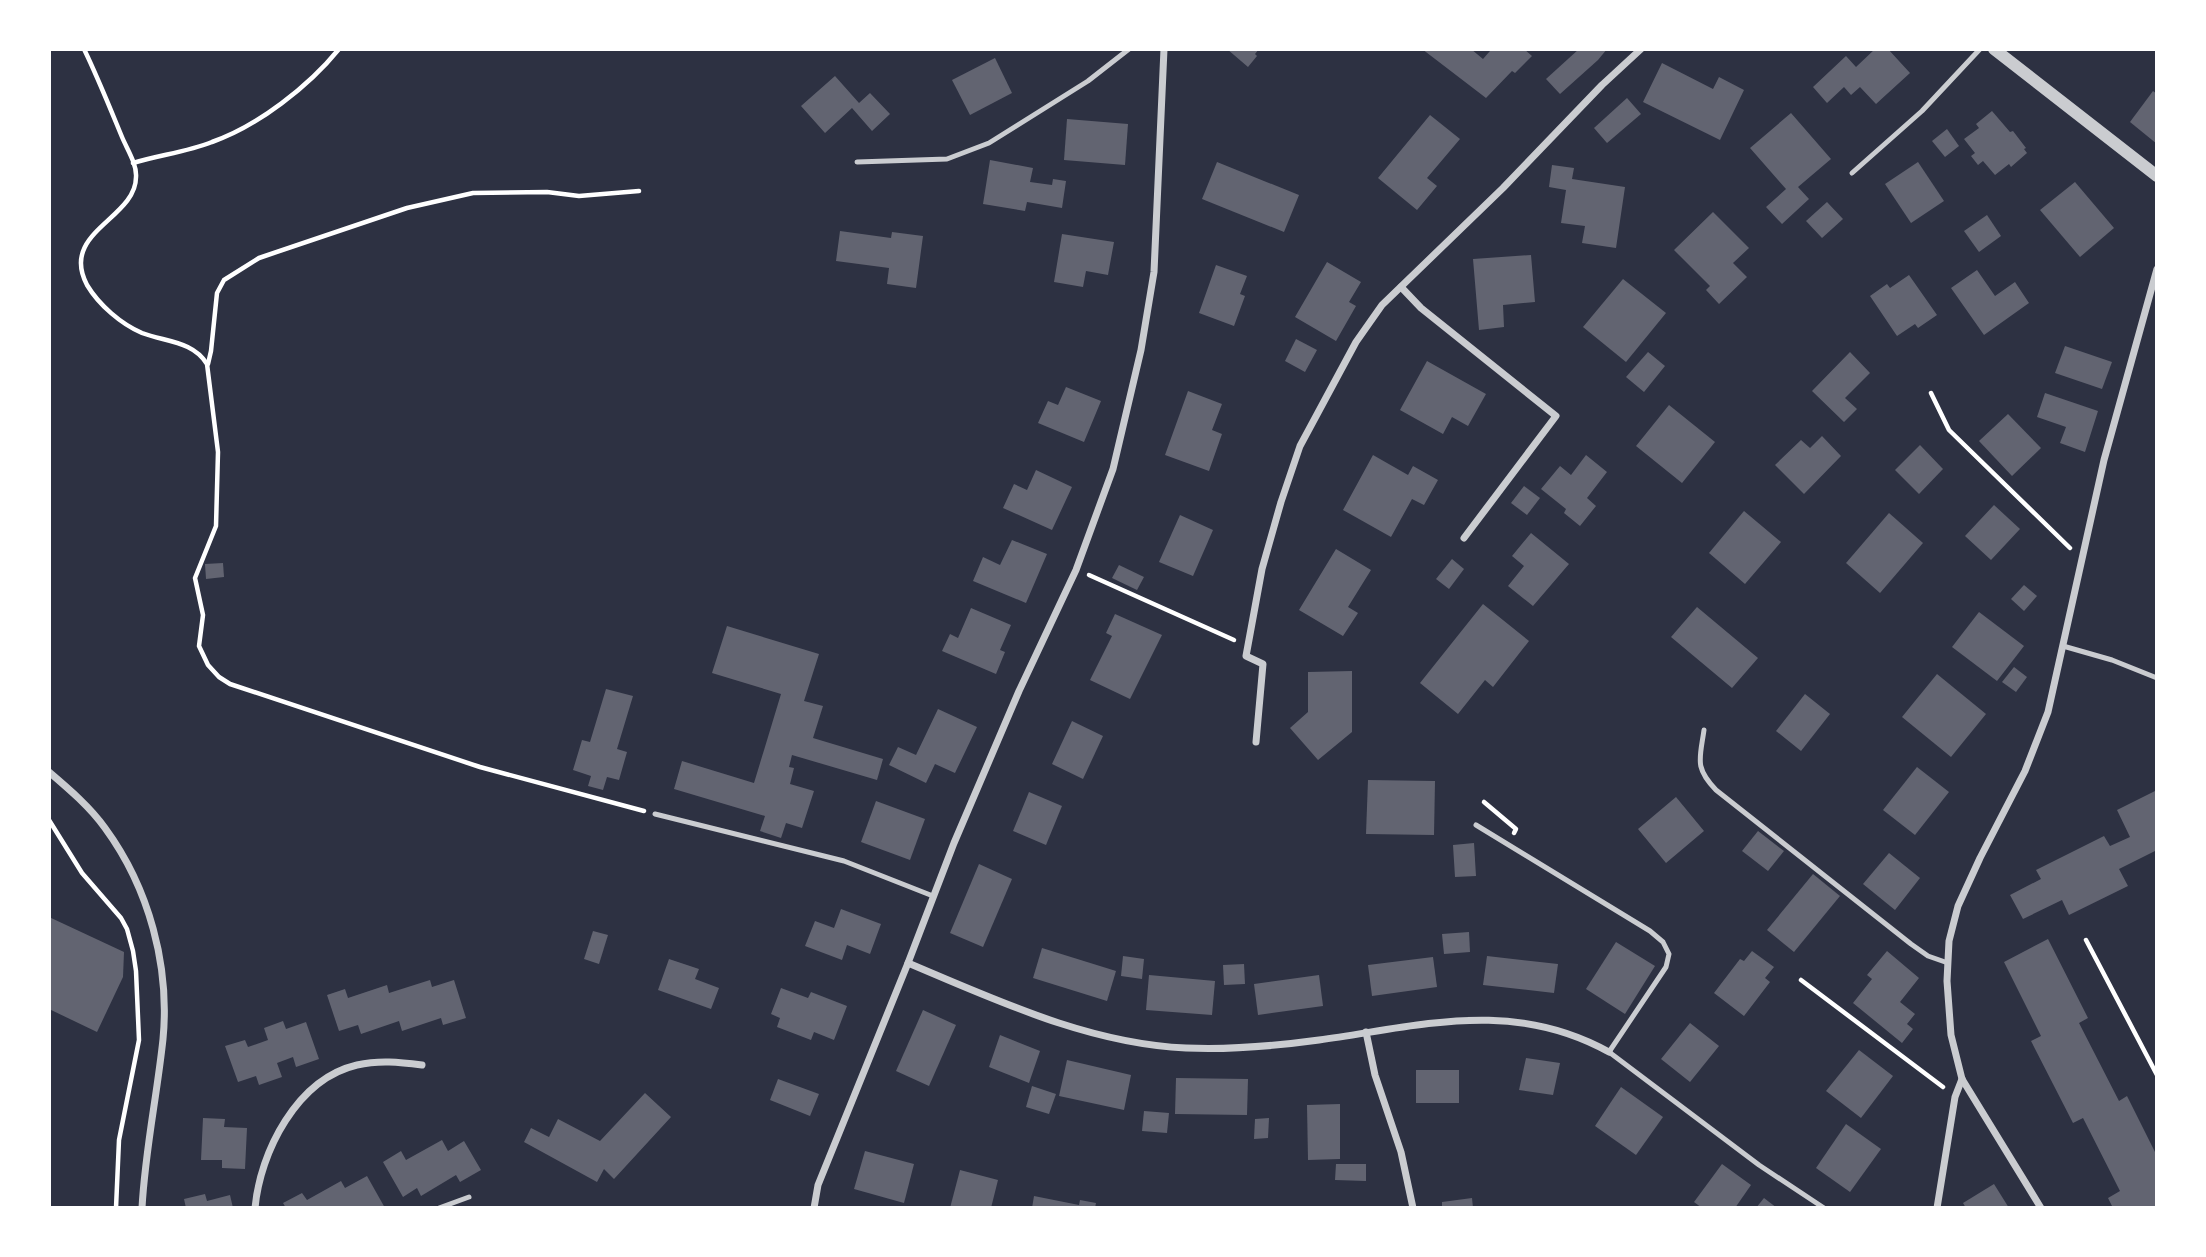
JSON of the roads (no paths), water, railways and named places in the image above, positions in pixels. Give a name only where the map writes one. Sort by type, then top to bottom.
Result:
[{"type":"street","points":[[814,1208],[818,1185],[933,896],[1019,691],[1076,570],[1113,469],[1140,350],[1154,272],[1164,49]]},
{"type":"street","points":[[1256,743],[1263,664],[1246,656],[1262,569],[1280,502],[1300,446],[1330,387],[1382,305],[1641,49]]},
{"type":"street","points":[[1994,49],[2157,176]]},
{"type":"street","points":[[2041,1208],[1962,1079],[1951,1035],[1949,941],[1958,906],[2025,771],[2048,712],[2104,460],[2157,269]]},
{"type":"street","points":[[1401,287],[1422,308],[1556,416],[1464,538]]},
{"type":"street","points":[[49,772],[104,826],[121,852],[144,901],[158,951],[163,980],[163,1036],[142,1208]]},
{"type":"street","points":[[908,963],[999,1001],[1070,1026],[1130,1041],[1185,1048],[1259,1047],[1459,1019],[1511,1021],[1558,1030],[1583,1038],[1609,1052]]},
{"type":"street","points":[[1366,1032],[1375,1075],[1401,1152],[1413,1208]]},
{"type":"street","points":[[255,1208],[258,1183],[274,1138],[285,1119],[306,1097],[326,1080],[353,1066],[378,1061],[422,1065]]},
{"type":"street","points":[[1937,1208],[1955,1097],[1962,1079]]},
{"type":"lane","points":[[857,162],[947,159],[989,143],[1088,81],[1129,49]]},
{"type":"lane","points":[[1852,173],[1922,111],[1980,49]]},
{"type":"lane","points":[[2063,646],[2112,660],[2157,678]]},
{"type":"lane","points":[[1704,730],[1700,761],[1703,776],[1716,790],[1911,944],[1928,956],[1948,963]]},
{"type":"lane","points":[[655,814],[844,861],[933,896]]},
{"type":"lane","points":[[1476,825],[1650,931],[1663,942],[1670,954],[1666,967],[1609,1052],[1759,1165],[1824,1208]]},
{"type":"lane","points":[[439,1208],[469,1197]]}]
